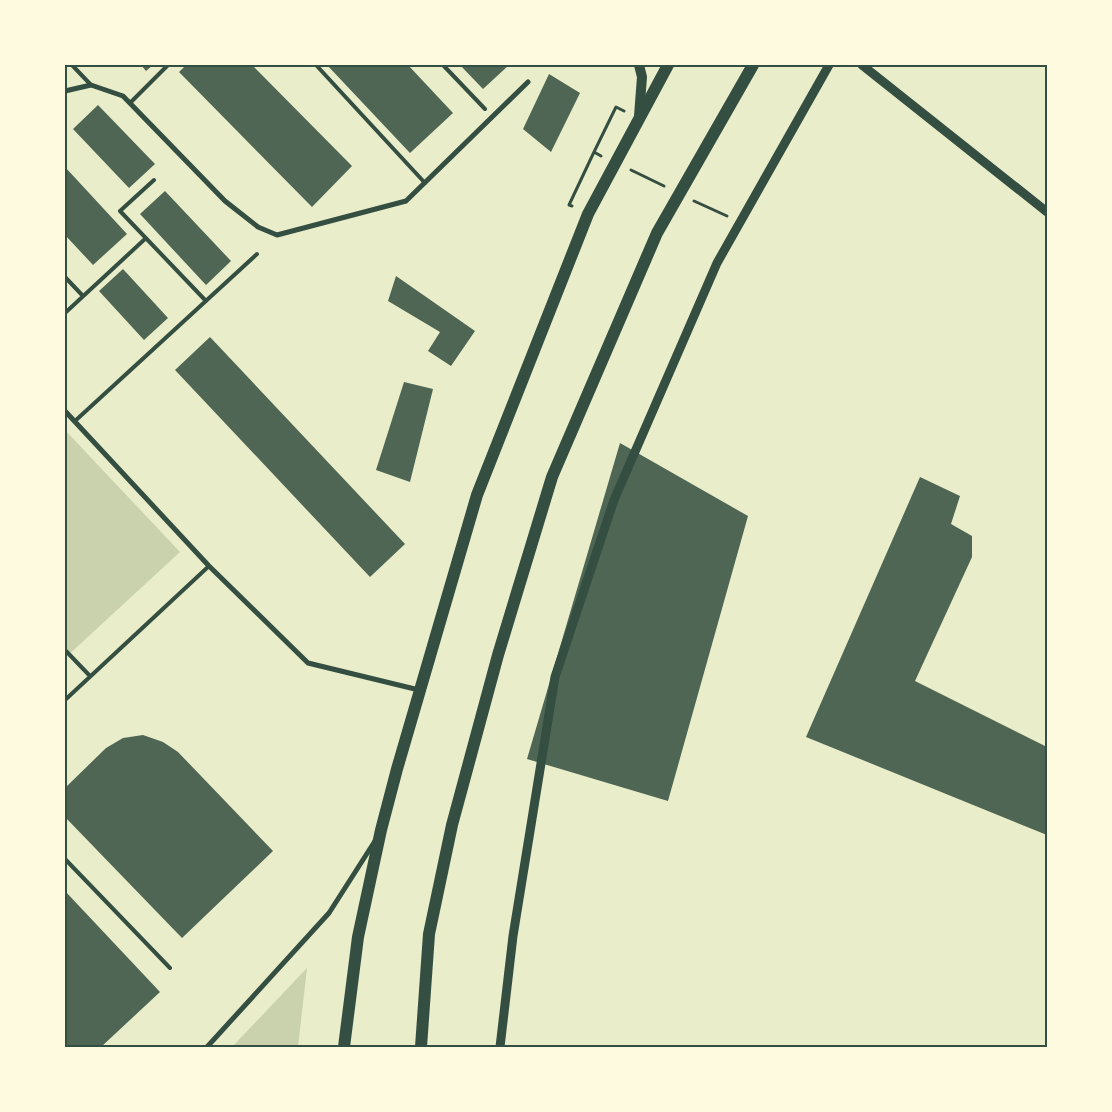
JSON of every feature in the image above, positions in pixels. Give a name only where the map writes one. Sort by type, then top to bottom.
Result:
[{"type":"main road","points":[[639,65],[642,77],[639,117]]},
{"type":"main road","points":[[344,1047],[358,937],[382,830],[477,494],[588,214],[668,65]]},
{"type":"main road","points":[[421,1047],[429,934],[452,825],[498,655],[552,477],[657,233],[753,65]]},
{"type":"street","points":[[500,1047],[513,936],[558,668],[614,500],[717,263],[829,65]]},
{"type":"street","points":[[862,65],[1047,212]]},
{"type":"street","points":[[65,91],[91,85],[123,96],[225,201],[258,227],[277,235],[406,201],[528,82]]},
{"type":"street","points":[[65,411],[209,566],[308,663],[420,691]]},
{"type":"street","points":[[207,1047],[329,913],[382,830]]},
{"type":"lane","points":[[72,65],[91,85]]},
{"type":"lane","points":[[130,103],[168,65]]},
{"type":"lane","points":[[316,65],[425,183]]},
{"type":"lane","points":[[443,65],[485,109]]},
{"type":"lane","points":[[154,180],[120,211],[206,301]]},
{"type":"lane","points":[[65,314],[146,238]]},
{"type":"lane","points":[[75,421],[257,254]]},
{"type":"lane","points":[[65,276],[84,296]]},
{"type":"lane","points":[[65,700],[209,566]]},
{"type":"lane","points":[[65,650],[90,676]]},
{"type":"lane","points":[[65,859],[170,968]]},
{"type":"path","points":[[569,205],[616,107]]},
{"type":"path","points":[[594,152],[603,157]]},
{"type":"path","points":[[630,170],[666,187]]},
{"type":"path","points":[[693,200],[729,217],[725,226]]},
{"type":"green space","points":[[65,430],[180,552],[65,658]]},
{"type":"green space","points":[[307,968],[298,1047],[232,1047]]},
{"type":"building","points":[[141,65],[153,65],[146,71]]},
{"type":"building","points":[[186,65],[252,65],[352,166],[312,207],[179,72]]},
{"type":"building","points":[[327,65],[408,65],[453,113],[410,153]]},
{"type":"building","points":[[460,65],[509,65],[483,89]]},
{"type":"building","points":[[549,74],[580,93],[551,152],[523,129]]},
{"type":"building","points":[[98,105],[155,164],[129,188],[73,129]]},
{"type":"building","points":[[65,167],[127,234],[93,265],[65,235]]},
{"type":"building","points":[[165,191],[231,261],[206,285],[140,214]]},
{"type":"building","points":[[123,269],[168,318],[144,340],[99,291]]},
{"type":"building","points":[[396,276],[475,331],[451,366],[428,351],[440,332],[388,301]]},
{"type":"building","points":[[210,337],[405,544],[370,577],[175,370]]},
{"type":"building","points":[[404,382],[433,389],[410,482],[376,470]]},
{"type":"building","points":[[620,443],[748,516],[668,801],[527,759]]},
{"type":"building","points":[[920,477],[960,496],[951,524],[972,536],[972,557],[915,681],[1047,747],[1047,835],[806,737]]},
{"type":"building","points":[[143,735],[163,742],[178,752],[273,851],[182,938],[65,817],[65,788],[106,748],[123,738]]},
{"type":"building","points":[[65,891],[160,992],[101,1047],[65,1047]]}]
